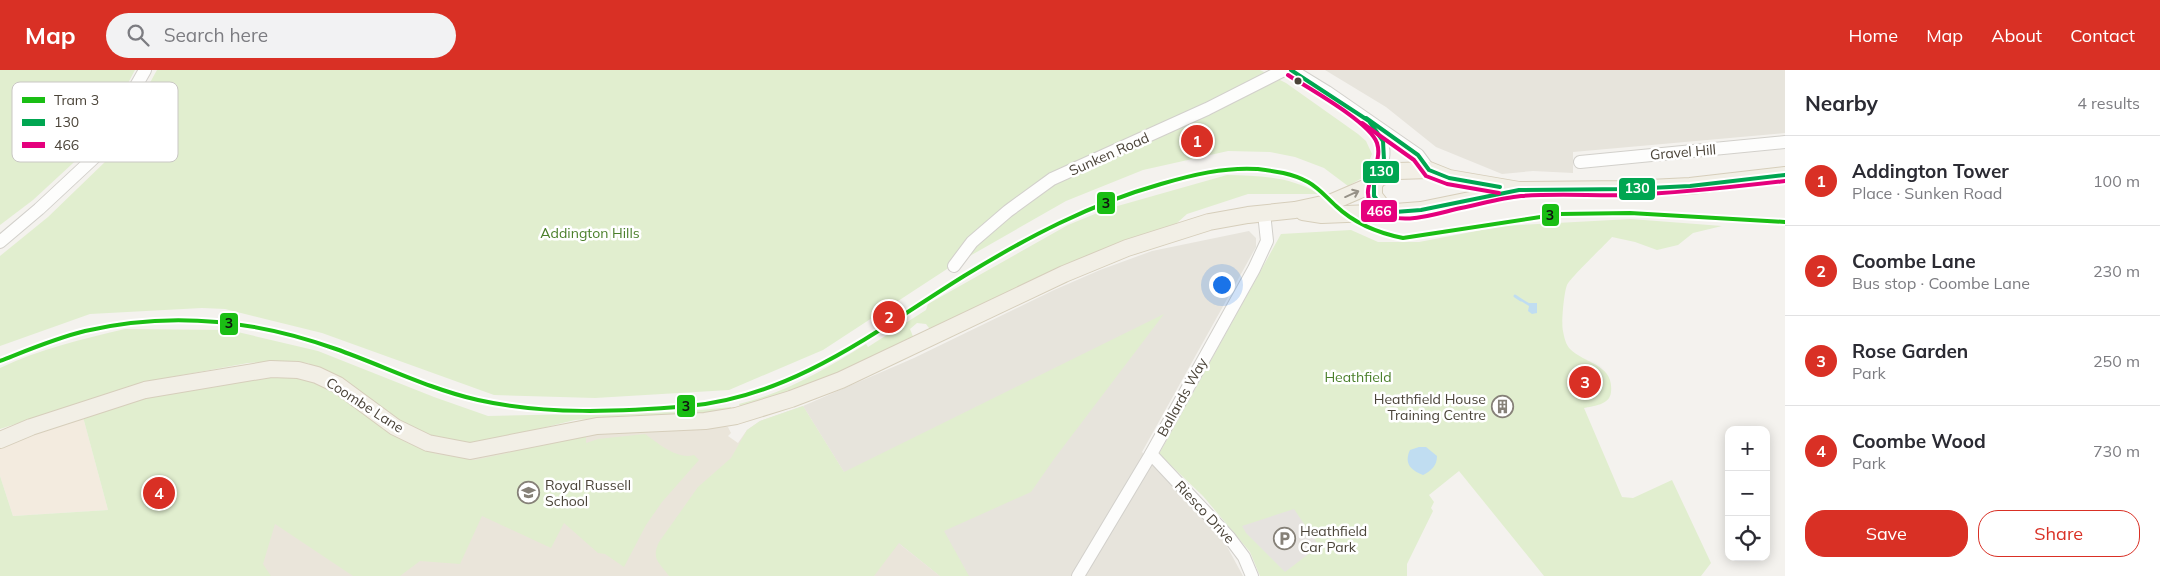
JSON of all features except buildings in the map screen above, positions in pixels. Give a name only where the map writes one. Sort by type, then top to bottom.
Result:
[{"type":"main road","points":[[1520,190],[1441,206],[1395,212],[1381,205],[1374,196],[1376,181],[1398,171],[1429,170],[1449,178],[1520,190],[1629,189],[1690,186],[1785,175]]},
{"type":"main road","points":[[1441,206],[1450,193],[1449,178]]},
{"type":"main road","name":"Coombe Lane","points":[[0,440],[31,427],[145,390],[271,370],[298,370],[316,375],[345,390],[395,427],[428,443],[470,451],[597,426],[705,420],[736,416],[791,399],[841,380],[1040,284],[1105,256],[1192,227],[1332,202],[1376,181]]},
{"type":"main road","name":"Coombe Lane","points":[[1295,210],[1322,215],[1395,212]]},
{"type":"street","points":[[139,82],[145,70]]},
{"type":"street","name":"Sunken Road","points":[[954,266],[972,242],[1008,211],[1052,179],[1207,109],[1284,70]]},
{"type":"street","points":[[1291,70],[1418,155],[1429,170]]},
{"type":"street","points":[[1369,121],[1383,141],[1384,160],[1376,181]]},
{"type":"street","name":"Gravel Hill","points":[[1580,162],[1785,142]]},
{"type":"street","points":[[0,242],[39,209],[89,162]]},
{"type":"street","name":"Ballards Way","points":[[1078,576],[1151,454],[1265,247],[1267,234],[1264,213]]},
{"type":"street","name":"Riesco Drive","points":[[1151,454],[1229,537],[1244,557],[1252,576]]},
{"type":"shaded area","points":[[1325,70],[1785,70],[1785,133],[1573,152],[1573,173],[1533,171],[1502,174],[1436,147],[1386,107]]},
{"type":"shaded area","points":[[1249,231],[1256,238],[1256,247],[1142,452],[1224,541],[1243,576],[940,576],[878,527],[803,406],[914,358],[1054,290],[1100,270],[1152,251]]},
{"type":"shaded area","name":"Royal Russell School","points":[[297,379],[426,448],[641,429],[728,427],[731,433],[728,436],[738,443],[747,430],[760,421],[803,406],[878,527],[940,576],[183,576]]},
{"type":"shaded area","points":[[83,417],[108,510],[13,516],[0,476],[0,447]]},
{"type":"shaded area","name":"Heathfield Car Park","points":[[1294,509],[1319,546],[1285,572],[1246,533],[1242,526]]},
{"type":"green space","points":[[0,70],[135,70],[129,82],[12,82],[12,162],[74,162],[33,200],[0,225]]},
{"type":"green space","name":"Addington Hills","points":[[157,70],[1260,70],[1286,83],[1358,134],[1366,141],[1372,154],[1362,178],[1348,186],[1324,168],[1295,157],[1270,152],[1228,151],[1143,170],[1066,201],[947,269],[823,350],[729,390],[595,398],[494,395],[322,333],[225,309],[202,308],[90,314],[0,346],[0,256],[48,217],[105,162],[178,162],[178,82],[150,82]]},
{"type":"green space","points":[[1227,175],[1286,180],[1319,194],[1248,194],[1187,214],[1177,223],[1098,253],[932,332],[926,324],[917,323],[910,329],[914,339],[819,383],[741,409],[739,404],[789,387],[866,344],[868,347],[926,310],[928,304],[1068,225],[1107,209]]},
{"type":"green space","name":"Heathfield","points":[[1631,219],[1722,226],[1693,233],[1678,245],[1657,250],[1635,242],[1612,237],[1567,285],[1563,308],[1563,333],[1570,349],[1603,370],[1611,383],[1611,392],[1608,400],[1584,408],[1622,497],[1633,498],[1672,480],[1711,563],[1701,576],[1544,576],[1459,471],[1429,495],[1434,502],[1431,508],[1433,511],[1407,564],[1407,576],[1260,576],[1250,552],[1203,496],[1159,454],[1281,234],[1351,230],[1378,242],[1419,242],[1503,226]]},
{"type":"green space","points":[[1164,314],[1031,492],[944,531],[969,576],[940,576],[899,543],[874,576],[669,576],[657,560],[656,553],[659,542],[698,487],[731,458],[747,430],[760,421],[803,406],[844,472]]},
{"type":"green space","points":[[125,329],[229,330],[318,351],[434,397],[488,416],[681,412],[731,407],[731,410],[678,417],[635,415],[575,420],[489,441],[466,444],[446,441],[400,421],[308,363],[284,361],[248,363],[144,382],[0,429],[0,368],[46,350]]},
{"type":"green space","points":[[261,377],[297,377],[328,386],[354,404],[378,425],[405,442],[436,454],[475,460],[586,436],[586,443],[598,439],[645,434],[674,453],[688,456],[694,455],[699,460],[662,502],[646,525],[624,567],[605,554],[598,553],[564,523],[551,548],[482,516],[460,564],[420,561],[400,576],[353,576],[275,524],[263,564],[271,576],[0,576],[0,476],[13,516],[108,510],[83,417],[142,397]]},
{"type":"water","points":[[1522,299],[1529,303],[1537,303],[1537,313],[1532,314],[1528,311],[1529,306],[1521,301]]},
{"type":"water","points":[[1426,447],[1437,456],[1433,468],[1423,475],[1409,466],[1408,462],[1410,450]]},
{"type":"waterway","points":[[1515,296],[1521,300]]},
{"type":"tram line","name":"3","points":[[0,361],[63,337],[117,325],[180,320],[212,322],[243,325],[305,339],[442,390],[504,405],[583,411],[688,406],[726,400],[763,389],[799,375],[833,358],[987,262],[1059,223],[1135,192],[1208,172],[1232,169],[1257,169],[1296,176],[1316,187],[1343,212],[1359,223],[1403,238],[1560,214],[1630,213],[1785,222]]},
{"type":"transit line","name":"130","points":[[1291,70],[1369,121],[1383,141],[1384,160],[1379,178],[1374,184],[1374,196],[1381,205],[1395,212],[1421,210],[1519,190],[1629,189],[1690,186],[1785,175]]},
{"type":"transit line","name":"466","points":[[1288,75],[1351,116],[1372,135],[1377,143],[1378,152],[1369,187],[1368,195],[1370,202],[1377,210],[1396,218],[1407,219],[1430,216],[1521,196],[1649,194],[1708,190],[1785,181]]},
{"type":"transit line","name":"130","points":[[1366,118],[1418,155],[1429,170],[1449,178],[1500,187]]},
{"type":"transit line","name":"466","points":[[1362,123],[1414,160],[1426,176],[1447,184],[1499,193]]},
{"type":"place","name":"Addington Tower","points":[[1197,141]]},
{"type":"place","name":"Coombe Lane","points":[[889,317]]},
{"type":"place","name":"Rose Garden","points":[[1585,382]]},
{"type":"place","name":"Heathfield House Training Centre","points":[[1502,407]]},
{"type":"place","name":"Coombe Wood","points":[[159,493]]},
{"type":"place","name":"Royal Russell School","points":[[529,493]]},
{"type":"place","name":"Heathfield Car Park","points":[[1284,539]]}]
